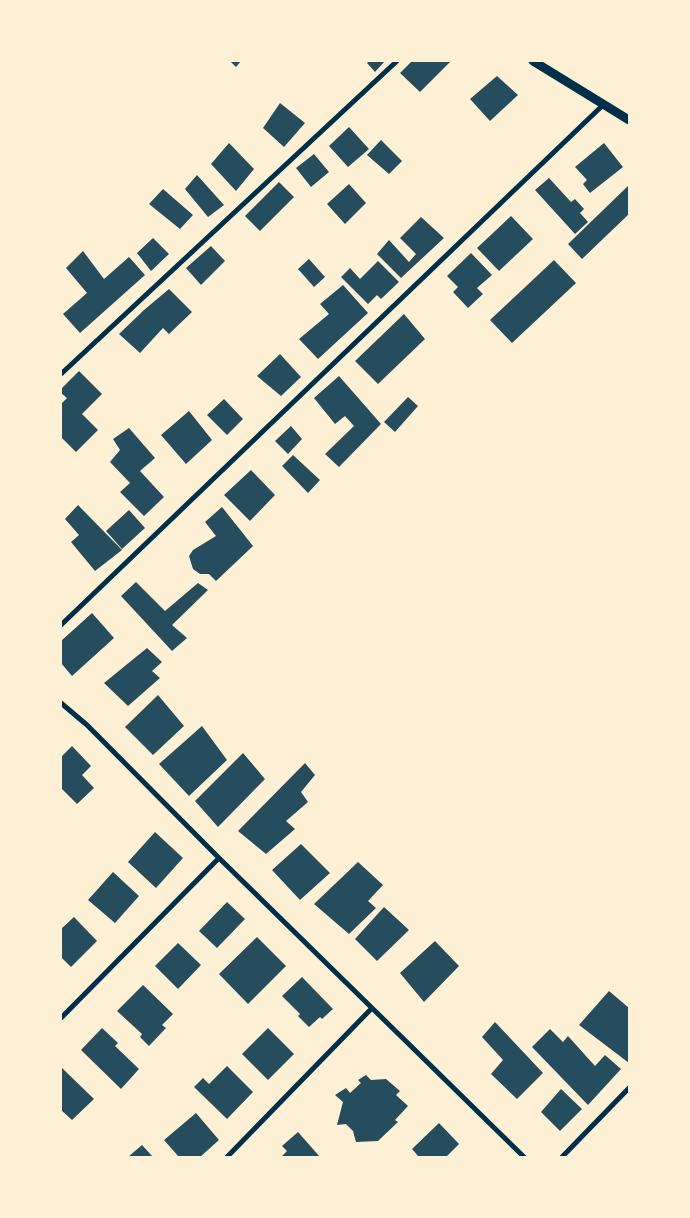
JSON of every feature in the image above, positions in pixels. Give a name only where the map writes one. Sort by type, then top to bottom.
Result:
[{"type":"street","points":[[61,374],[396,61]]},
{"type":"street","points":[[533,61],[629,120]]},
{"type":"street","points":[[61,626],[603,105]]},
{"type":"street","points":[[61,703],[88,725],[219,858],[524,1157]]},
{"type":"street","points":[[61,1018],[219,858]]},
{"type":"street","points":[[227,1157],[372,1008]]},
{"type":"street","points":[[562,1157],[629,1088]]},
{"type":"building","points":[[230,61],[241,61],[236,67]]},
{"type":"building","points":[[369,61],[385,61],[375,72],[367,63]]},
{"type":"building","points":[[412,61],[451,61],[420,92],[400,73]]},
{"type":"building","points":[[497,76],[518,95],[490,121],[470,99]]},
{"type":"building","points":[[280,103],[305,123],[284,147],[263,128]]},
{"type":"building","points":[[349,127],[369,149],[348,167],[329,146]]},
{"type":"building","points":[[381,140],[402,161],[389,174],[367,155]]},
{"type":"building","points":[[229,143],[254,169],[236,191],[211,164]]},
{"type":"building","points":[[604,143],[623,167],[590,193],[583,184],[587,180],[575,167]]},
{"type":"building","points":[[314,154],[329,172],[311,187],[296,168]]},
{"type":"building","points":[[197,175],[224,205],[208,217],[185,189]]},
{"type":"building","points":[[549,178],[571,202],[575,199],[584,209],[580,213],[588,222],[575,234],[535,190]]},
{"type":"building","points":[[279,182],[294,197],[260,231],[245,216]]},
{"type":"building","points":[[349,184],[366,203],[345,224],[327,204]]},
{"type":"building","points":[[629,185],[629,214],[582,259],[568,244]]},
{"type":"building","points":[[163,189],[193,215],[180,229],[149,204]]},
{"type":"building","points":[[511,216],[533,239],[499,271],[477,248]]},
{"type":"building","points":[[421,217],[444,238],[401,278],[377,254],[389,240],[409,262],[416,254],[400,238]]},
{"type":"building","points":[[153,238],[169,254],[151,271],[137,253]]},
{"type":"building","points":[[211,246],[225,261],[201,285],[186,268]]},
{"type":"building","points":[[83,251],[104,279],[129,257],[145,275],[80,333],[63,314],[87,293],[66,268]]},
{"type":"building","points":[[471,253],[492,275],[477,288],[483,294],[468,308],[453,292],[458,287],[447,276]]},
{"type":"building","points":[[309,259],[325,277],[314,287],[298,269]]},
{"type":"building","points":[[554,260],[576,283],[512,343],[490,320]]},
{"type":"building","points":[[378,261],[399,282],[381,299],[377,295],[368,304],[341,277],[350,268],[360,279]]},
{"type":"building","points":[[343,285],[368,313],[318,359],[299,339],[329,314],[320,304]]},
{"type":"building","points":[[169,289],[192,312],[169,334],[163,328],[140,353],[119,334]]},
{"type":"building","points":[[404,314],[425,339],[378,384],[355,361]]},
{"type":"building","points":[[280,354],[301,377],[281,396],[257,376]]},
{"type":"building","points":[[79,371],[102,394],[82,414],[98,430],[76,452],[61,437],[61,404],[67,398],[61,393],[61,389]]},
{"type":"building","points":[[339,376],[381,424],[339,467],[325,454],[354,426],[345,416],[335,424],[314,398]]},
{"type":"building","points":[[408,397],[418,406],[395,432],[384,422]]},
{"type":"building","points":[[224,399],[243,419],[227,435],[207,415]]},
{"type":"building","points":[[189,411],[212,440],[186,464],[161,435]]},
{"type":"building","points":[[291,426],[302,439],[288,454],[275,441]]},
{"type":"building","points":[[129,428],[155,458],[140,471],[164,497],[144,516],[120,492],[130,483],[110,462],[120,450],[113,439]]},
{"type":"building","points":[[293,455],[320,480],[308,493],[282,466]]},
{"type":"building","points":[[251,470],[275,495],[250,521],[224,495]]},
{"type":"building","points":[[78,505],[122,550],[95,571],[71,542],[79,535],[65,519]]},
{"type":"building","points":[[222,507],[253,546],[216,581],[209,574],[200,574],[193,569],[189,556],[193,550],[216,536],[205,522]]},
{"type":"building","points":[[129,510],[145,528],[122,549],[106,531]]},
{"type":"building","points":[[136,582],[165,611],[198,583],[208,590],[172,625],[187,638],[172,651],[121,596]]},
{"type":"building","points":[[92,613],[114,638],[72,676],[61,663],[61,641]]},
{"type":"building","points":[[147,648],[162,662],[152,671],[160,678],[128,706],[104,683]]},
{"type":"building","points":[[158,695],[184,726],[153,755],[125,727]]},
{"type":"building","points":[[202,726],[227,760],[189,796],[159,764]]},
{"type":"building","points":[[72,746],[91,766],[82,775],[94,788],[77,804],[61,788],[61,757]]},
{"type":"building","points":[[243,753],[265,779],[218,827],[195,801]]},
{"type":"building","points":[[305,763],[315,775],[301,792],[308,802],[286,821],[295,829],[266,854],[238,831]]},
{"type":"building","points":[[155,832],[183,858],[156,888],[128,862]]},
{"type":"building","points":[[301,844],[330,873],[300,900],[272,870]]},
{"type":"building","points":[[358,862],[383,885],[368,901],[376,908],[349,934],[314,904]]},
{"type":"building","points":[[113,872],[139,896],[115,923],[88,900]]},
{"type":"building","points":[[227,902],[245,919],[217,948],[199,931]]},
{"type":"building","points":[[384,907],[409,930],[377,961],[355,939]]},
{"type":"building","points":[[74,917],[97,941],[71,967],[61,957],[61,929]]},
{"type":"building","points":[[257,937],[286,966],[248,1004],[219,974]]},
{"type":"building","points":[[435,941],[459,966],[424,1002],[400,973]]},
{"type":"building","points":[[178,943],[201,965],[178,989],[155,966]]},
{"type":"building","points":[[302,977],[333,1009],[309,1027],[298,1016],[300,1014],[282,996]]},
{"type":"building","points":[[143,985],[173,1014],[162,1025],[166,1028],[149,1046],[140,1037],[142,1034],[117,1011]]},
{"type":"building","points":[[609,991],[629,1008],[629,1063],[579,1025]]},
{"type":"building","points":[[495,1022],[543,1073],[517,1099],[491,1074],[503,1060],[482,1037]]},
{"type":"building","points":[[102,1028],[118,1043],[115,1046],[139,1069],[121,1089],[81,1050]]},
{"type":"building","points":[[268,1028],[294,1054],[268,1080],[242,1054]]},
{"type":"building","points":[[550,1029],[563,1042],[568,1036],[595,1066],[605,1055],[621,1069],[588,1105],[532,1047]]},
{"type":"building","points":[[227,1066],[253,1092],[227,1119],[194,1087],[203,1078],[209,1084]]},
{"type":"building","points":[[61,1067],[94,1099],[72,1120],[61,1110]]},
{"type":"building","points":[[366,1075],[371,1080],[386,1079],[400,1091],[396,1095],[408,1106],[395,1120],[398,1122],[378,1141],[356,1142],[353,1131],[346,1124],[337,1125],[343,1102],[335,1095],[346,1088],[350,1093],[361,1083],[358,1080]]},
{"type":"building","points":[[561,1089],[582,1109],[560,1131],[541,1112]]},
{"type":"building","points":[[196,1113],[219,1140],[200,1157],[179,1157],[164,1140]]},
{"type":"building","points":[[439,1123],[459,1144],[446,1157],[419,1157],[412,1149]]},
{"type":"building","points":[[298,1132],[320,1157],[281,1157],[287,1151],[282,1146]]},
{"type":"building","points":[[142,1145],[153,1157],[128,1157]]}]
